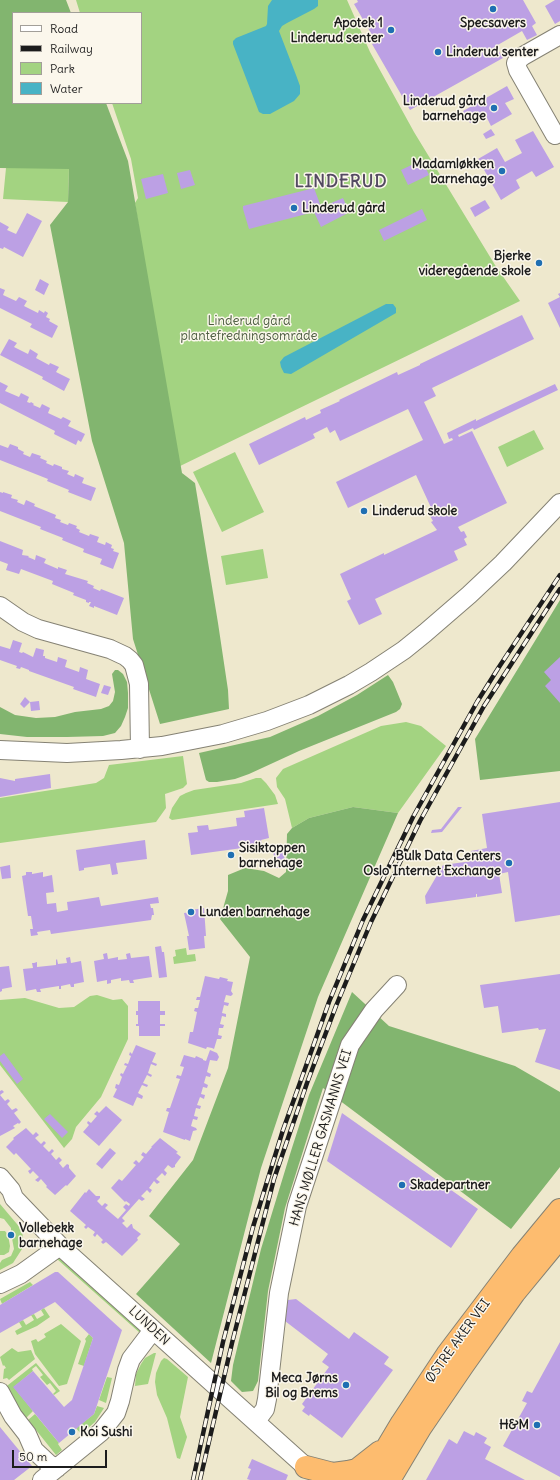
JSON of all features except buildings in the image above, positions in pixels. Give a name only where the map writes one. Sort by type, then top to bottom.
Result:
[{"type":"highway","name":"ØSTRE AKER VEI","points":[[368,1480],[426,1385],[475,1316],[560,1210]]},
{"type":"highway","name":"ØSTRE AKER VEI","points":[[389,1480],[420,1428],[483,1336],[514,1293],[560,1237]]},
{"type":"highway","points":[[312,1474],[333,1474],[357,1470],[388,1446]]},
{"type":"street","points":[[555,135],[518,70],[516,63],[523,56],[560,35]]},
{"type":"street","points":[[0,750],[67,753],[140,749],[168,745],[204,738],[260,723],[309,705],[350,685],[404,650],[447,615],[502,563],[560,504]]},
{"type":"street","points":[[0,606],[22,622],[38,629],[114,651],[130,660],[134,665],[140,684],[140,749]]},
{"type":"street","name":"HANS MØLLER GASMANNS VEI","points":[[256,1421],[265,1409],[267,1399],[279,1293],[297,1206],[350,1045],[374,1010],[397,985]]},
{"type":"street","name":"LUNDEN","points":[[0,1177],[11,1190],[14,1198],[60,1246],[256,1421],[312,1474]]},
{"type":"street","points":[[0,1284],[21,1274],[60,1246]]},
{"type":"street","points":[[42,1480],[101,1432],[116,1413],[127,1370],[132,1359],[153,1330]]},
{"type":"street","points":[[0,1392],[13,1416],[27,1434],[34,1450],[57,1468]]},
{"type":"green space","points":[[0,0],[66,0],[71,12],[12,12],[12,104],[106,104],[128,161],[182,473],[195,483],[218,623],[228,690],[229,709],[160,724],[133,639],[124,543],[92,441],[50,225],[68,202],[69,169],[0,168]]},
{"type":"green space","name":"Linderud gård plantefredningsområde","points":[[76,0],[347,0],[370,52],[414,132],[495,265],[520,301],[176,468],[135,203],[138,198],[131,159],[112,104],[142,104],[142,12],[80,12]]},
{"type":"green space","points":[[6,168],[69,168],[68,202],[3,199]]},
{"type":"green space","points":[[534,430],[544,449],[507,467],[498,447]]},
{"type":"green space","points":[[235,452],[264,512],[222,532],[193,472]]},
{"type":"green space","points":[[263,549],[268,578],[226,585],[221,556]]},
{"type":"green space","points":[[560,600],[560,771],[480,780],[475,739]]},
{"type":"green space","points":[[115,670],[118,670],[123,674],[127,682],[128,708],[121,726],[115,733],[103,736],[67,737],[27,737],[0,734],[0,707],[15,715],[36,718],[55,717],[75,712],[101,709],[109,706],[113,701],[115,692],[112,674]]},
{"type":"green space","points":[[388,675],[393,682],[402,704],[400,709],[396,712],[299,751],[249,774],[235,779],[217,782],[209,782],[206,780],[199,753],[270,737],[318,716],[357,695]]},
{"type":"green space","points":[[406,722],[421,726],[446,746],[398,813],[353,807],[309,818],[292,828],[285,799],[277,787],[276,778],[283,769],[381,726]]},
{"type":"green space","points":[[183,756],[187,784],[183,788],[165,794],[166,808],[156,822],[0,843],[0,798],[96,783],[104,778],[109,765]]},
{"type":"green space","points":[[256,778],[261,778],[266,783],[275,795],[278,804],[172,820],[169,818],[172,808],[180,796],[186,793],[194,790],[241,783]]},
{"type":"green space","points":[[353,807],[398,813],[318,997],[261,1168],[211,1363],[136,1294],[180,1244],[149,1216],[193,1160],[228,1068],[250,957],[220,919],[228,891],[228,875],[245,868],[264,871],[279,878],[286,872],[287,834],[292,828],[309,818]]},
{"type":"green space","points":[[186,948],[187,955],[195,954],[196,961],[174,964],[173,957],[176,956],[175,950]]},
{"type":"green space","points":[[352,992],[389,1026],[515,1066],[560,1092],[560,1167],[511,1229],[323,1088],[285,1208],[268,1291],[258,1381],[253,1391],[242,1392],[231,1381],[233,1365],[261,1249],[309,1095]]},
{"type":"green space","points":[[97,995],[113,1000],[122,999],[128,1006],[128,1039],[101,1097],[76,1127],[72,1139],[64,1148],[0,1065],[0,1000],[25,998],[59,1008],[74,1007],[90,996]]},
{"type":"green space","points":[[0,1204],[22,1230],[23,1239],[22,1249],[13,1263],[0,1270],[0,1263],[2,1260],[11,1256],[14,1249],[11,1228],[4,1219],[0,1218]]},
{"type":"green space","points":[[0,1231],[5,1231],[8,1235],[10,1246],[9,1252],[4,1255],[0,1255]]},
{"type":"green space","points":[[63,1258],[140,1328],[140,1333],[57,1259]]},
{"type":"green space","points":[[30,1282],[33,1285],[2,1304],[0,1299]]},
{"type":"green space","points":[[44,1308],[50,1317],[37,1326],[17,1335],[15,1331],[22,1327],[19,1322],[23,1320],[26,1325],[34,1320],[31,1315],[34,1314],[37,1319],[44,1315],[41,1310]]},
{"type":"green space","points":[[61,1324],[81,1341],[67,1384],[59,1386],[35,1354],[31,1341],[36,1339],[38,1342],[46,1337],[44,1334]]},
{"type":"green space","points":[[89,1334],[93,1338],[84,1366],[78,1364],[86,1341],[85,1339]]},
{"type":"green space","points":[[12,1348],[18,1352],[31,1350],[35,1359],[9,1380],[7,1378],[3,1379],[4,1369],[6,1368],[4,1365],[3,1366],[0,1357]]},
{"type":"green space","points":[[156,1353],[148,1384],[135,1386],[136,1374],[141,1364],[145,1358]]},
{"type":"green space","points":[[164,1358],[188,1377],[180,1417],[187,1437],[180,1459],[177,1458],[167,1418],[157,1395],[155,1382],[156,1373],[161,1361]]},
{"type":"green space","points":[[36,1363],[60,1391],[54,1395],[53,1394],[56,1391],[50,1383],[47,1385],[40,1377],[43,1375],[36,1366],[32,1369],[33,1371],[14,1387],[33,1411],[26,1418],[3,1389]]},
{"type":"green space","points":[[107,1377],[112,1378],[106,1403],[99,1400]]},
{"type":"green space","points":[[97,1406],[104,1408],[95,1422],[81,1434],[76,1428],[94,1414]]},
{"type":"green space","points":[[35,1414],[59,1443],[58,1444],[62,1450],[56,1455],[28,1420]]},
{"type":"water","points":[[272,0],[318,0],[318,6],[282,26],[279,31],[300,86],[300,94],[294,101],[270,114],[263,114],[259,112],[233,41],[236,38],[266,26],[268,6]]},
{"type":"water","points":[[386,304],[393,304],[396,308],[396,313],[291,374],[284,373],[280,362],[284,357]]},
{"type":"railway","points":[[193,1480],[223,1342],[253,1227],[283,1130],[329,1002],[363,920],[413,817],[477,702],[560,575]]},
{"type":"railway","points":[[200,1480],[232,1343],[274,1179],[307,1083],[336,1006],[371,922],[420,821],[484,706],[560,589]]},
{"type":"place","name":"Specsavers","points":[[493,9]]},
{"type":"place","name":"Apotek 1 Linderud senter","points":[[391,30]]},
{"type":"place","name":"Linderud senter","points":[[438,52]]},
{"type":"place","name":"Linderud gård barnehage","points":[[494,108]]},
{"type":"place","name":"Madamløkken barnehage","points":[[502,171]]},
{"type":"place","name":"Linderud gård","points":[[294,208]]},
{"type":"place","name":"Bjerke videregående skole","points":[[539,263]]},
{"type":"place","name":"Linderud skole","points":[[364,511]]},
{"type":"place","name":"Sisiktoppen barnehage","points":[[231,855]]},
{"type":"place","name":"Bulk Data Centers Oslo Internet Exchange","points":[[509,863]]},
{"type":"place","name":"Lunden barnehage","points":[[191,912]]},
{"type":"place","name":"Skadepartner","points":[[402,1185]]},
{"type":"place","name":"Vollebekk barnehage","points":[[11,1235]]},
{"type":"place","name":"Meca Jørns Bil og Brems","points":[[346,1385]]},
{"type":"place","name":"H&M","points":[[537,1425]]},
{"type":"place","name":"Koi Sushi","points":[[72,1432]]},
{"type":"district","name":"LINDERUD","points":[[341,182]]}]
